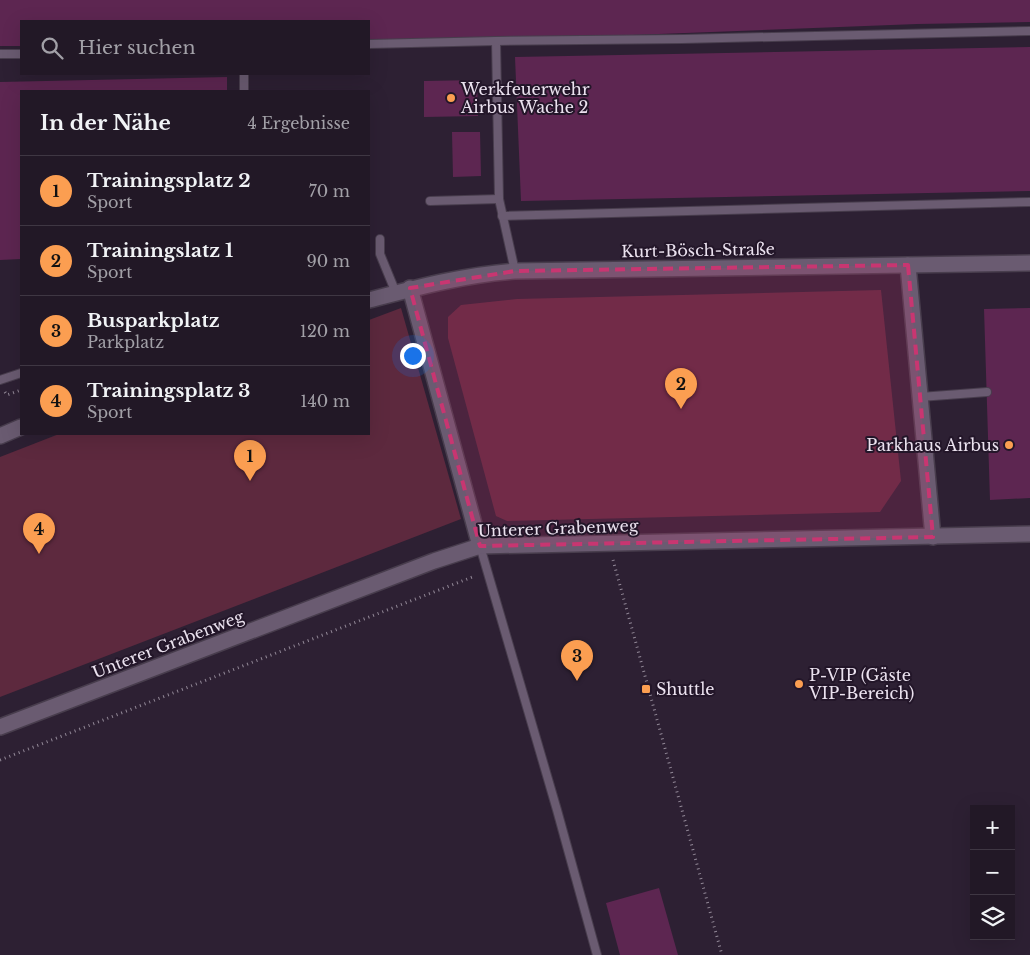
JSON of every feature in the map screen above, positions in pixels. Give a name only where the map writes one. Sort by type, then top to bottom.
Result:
[{"type":"street","name":"Kurt-Bösch-Straße","points":[[370,300],[410,288],[472,275],[515,271],[1030,263]]},
{"type":"street","points":[[908,265],[932,537]]},
{"type":"street","points":[[410,288],[480,546]]},
{"type":"street","points":[[0,436],[20,427]]},
{"type":"street","name":"Unterer Grabenweg","points":[[0,727],[434,561],[480,546],[1030,534]]},
{"type":"lane","points":[[370,44],[1030,31]]},
{"type":"lane","points":[[496,40],[499,199],[515,271]]},
{"type":"lane","points":[[0,54],[20,54]]},
{"type":"lane","points":[[244,75],[244,90]]},
{"type":"lane","points":[[430,201],[499,199]]},
{"type":"lane","points":[[502,216],[1030,202]]},
{"type":"lane","points":[[380,239],[380,254],[396,293]]},
{"type":"lane","points":[[0,380],[20,373]]},
{"type":"lane","points":[[920,397],[987,392]]},
{"type":"lane","points":[[480,546],[597,955]]},
{"type":"path","points":[[608,544],[722,955]]},
{"type":"path","points":[[0,760],[487,571]]},
{"type":"highlighted area","points":[[908,265],[933,537],[480,546],[410,288],[515,271]]},
{"type":"shaded area","points":[[881,290],[901,481],[880,512],[507,521],[496,516],[448,338],[448,317],[461,305],[517,299]]},
{"type":"shaded area","points":[[401,308],[461,519],[0,697],[0,457],[56,435],[370,435],[370,320]]},
{"type":"building","points":[[0,0],[1030,0],[1030,22],[917,24],[477,41],[370,42],[370,20],[20,20],[20,46],[0,46]]},
{"type":"building","points":[[1030,47],[1030,191],[521,201],[515,57]]},
{"type":"building","points":[[227,77],[227,90],[20,90],[20,259],[0,260],[0,82]]},
{"type":"building","name":"Werkfeuerwehr Airbus Wache 2","points":[[477,80],[478,116],[424,117],[424,81]]},
{"type":"building","points":[[452,132],[480,132],[481,176],[453,177]]},
{"type":"building","name":"Parkhaus Airbus","points":[[1030,308],[1030,498],[990,500],[984,309]]},
{"type":"building","points":[[659,888],[678,955],[620,955],[606,903]]},
{"type":"place","name":"Werkfeuerwehr Airbus Wache 2","points":[[451,98]]},
{"type":"place","name":"Trainingslatz 1","points":[[681,409]]},
{"type":"place","name":"Parkhaus Airbus","points":[[1009,445]]},
{"type":"place","name":"Trainingsplatz 2","points":[[250,481]]},
{"type":"place","name":"Trainingsplatz 3","points":[[39,554]]},
{"type":"place","name":"Busparkplatz","points":[[577,681]]},
{"type":"place","name":"P-VIP (Gäste VIP-Bereich)","points":[[799,684]]},
{"type":"place","name":"Shuttle","points":[[646,689]]}]
